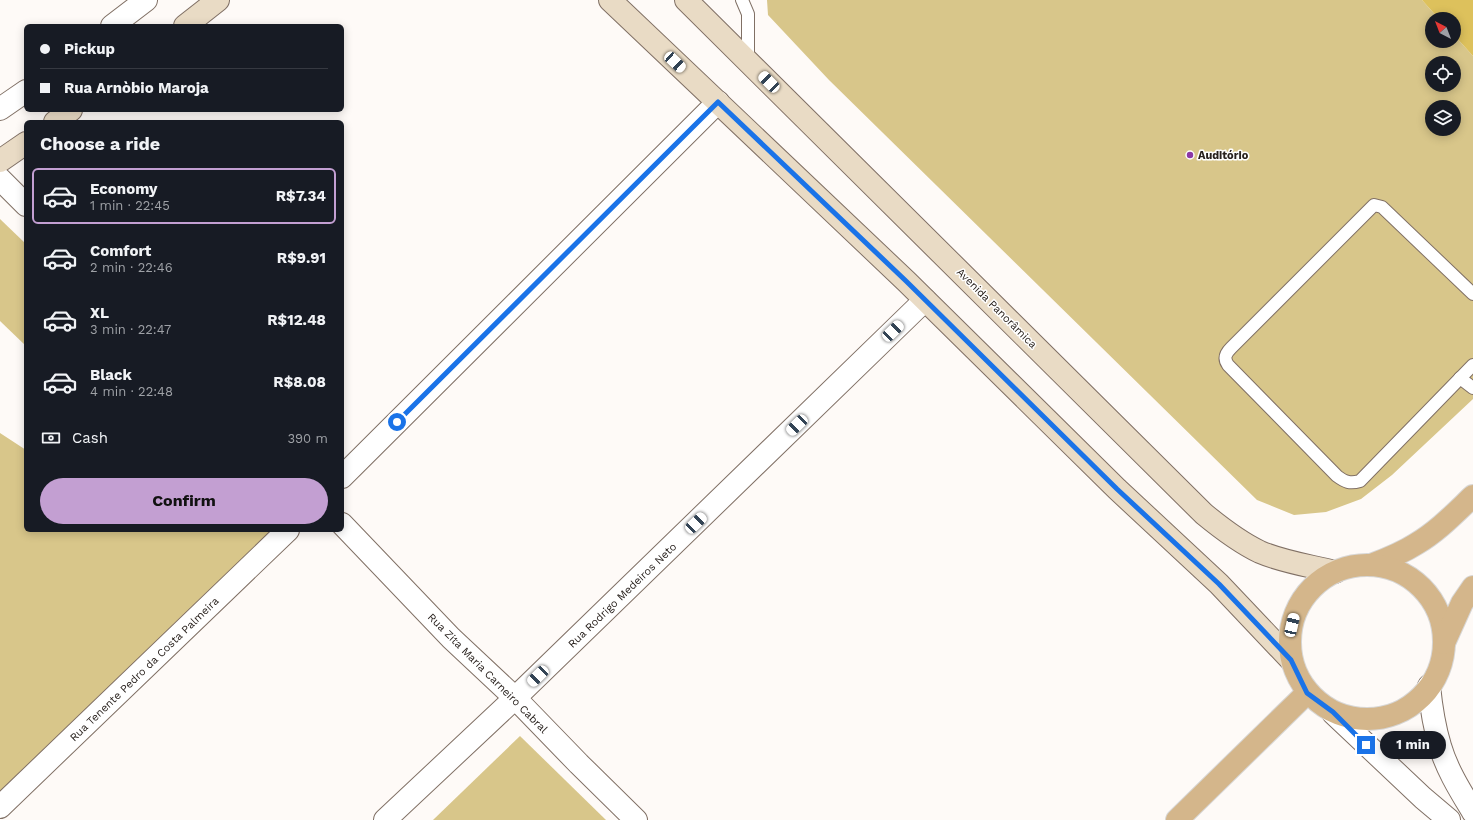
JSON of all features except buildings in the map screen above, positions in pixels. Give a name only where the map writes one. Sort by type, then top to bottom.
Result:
[{"type":"main road","points":[[1372,565],[1395,556],[1417,544],[1442,526],[1473,496]]},
{"type":"main road","points":[[1444,643],[1441,619],[1432,600],[1414,580],[1396,570],[1372,565],[1354,566],[1335,572],[1309,590],[1294,615],[1289,635],[1291,660],[1307,693],[1333,712],[1362,720],[1379,719],[1398,714],[1418,701],[1437,675],[1444,643],[1462,603],[1473,587]]},
{"type":"main road","points":[[1177,820],[1307,693]]},
{"type":"street","points":[[115,24],[146,0]]},
{"type":"street","points":[[188,24],[218,0]]},
{"type":"street","points":[[610,0],[925,300],[1111,484],[1219,584],[1291,660]]},
{"type":"street","name":"Avenida Panorâmica","points":[[686,0],[1204,514],[1227,533],[1261,552],[1293,562],[1335,572]]},
{"type":"street","points":[[0,109],[24,92]]},
{"type":"street","points":[[344,475],[718,102]]},
{"type":"street","points":[[58,120],[68,112]]},
{"type":"street","points":[[0,162],[24,144]]},
{"type":"street","points":[[0,179],[24,203]]},
{"type":"street","name":"Rua Rodrigo Medeiros Neto","points":[[384,820],[515,698],[925,300]]},
{"type":"street","name":"Rua Zita Maria Carneiro Cabral","points":[[344,526],[451,638],[515,698],[636,820]]},
{"type":"street","name":"Rua Tenente Pedro da Costa Palmeira","points":[[0,807],[286,532]]},
{"type":"street","points":[[1429,686],[1432,715],[1440,748],[1456,784],[1473,812]]},
{"type":"street","points":[[1333,712],[1423,798],[1449,820]]},
{"type":"lane","points":[[742,0],[748,14],[748,61]]},
{"type":"lane","points":[[1473,294],[1382,207],[1374,205],[1355,222],[1231,348],[1225,359],[1228,365],[1337,476],[1346,482],[1353,483],[1360,481],[1473,366]]},
{"type":"lane","points":[[1460,378],[1473,388]]},
{"type":"shaded area","points":[[767,0],[1422,0],[1433,12],[1425,12],[1425,48],[1461,48],[1461,43],[1473,56],[1473,399],[1392,475],[1361,499],[1326,512],[1294,515],[1257,500],[829,80],[768,15]]},
{"type":"shaded area","points":[[1422,0],[1473,0],[1473,56],[1461,43],[1461,12],[1433,12]]},
{"type":"shaded area","points":[[0,219],[24,242],[24,344],[0,321]]},
{"type":"shaded area","points":[[0,433],[24,449],[24,532],[280,532],[0,807]]},
{"type":"shaded area","points":[[520,736],[606,820],[433,820]]},
{"type":"place","name":"Auditório","points":[[1190,155]]},
{"type":"route","points":[[397,422],[718,102],[906,281],[1117,489],[1219,584],[1291,660],[1307,693],[1333,712],[1366,745]]}]
